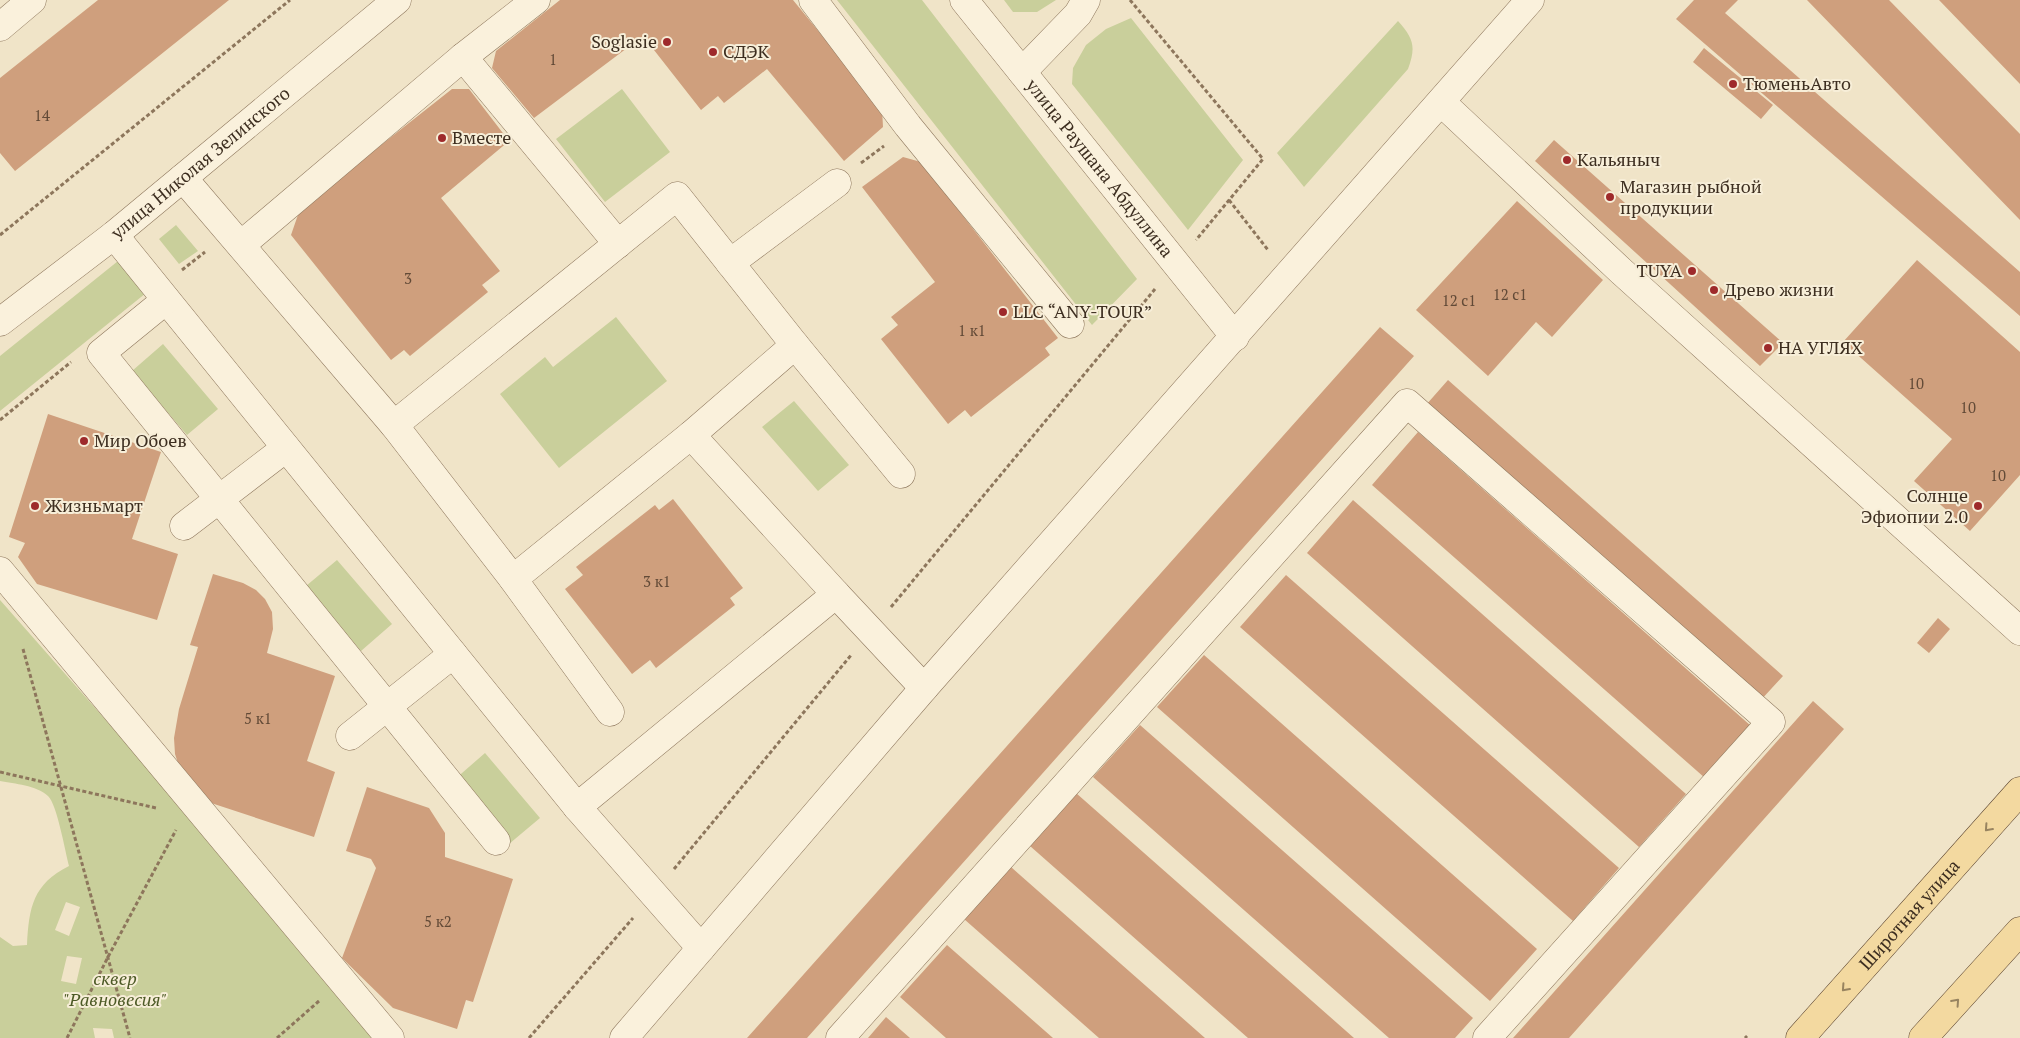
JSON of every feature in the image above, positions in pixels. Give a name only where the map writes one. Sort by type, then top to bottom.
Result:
[{"type":"main road","name":"Широтная улица","points":[[1800,1038],[2020,792]]},
{"type":"main road","points":[[1923,1038],[2020,931]]},
{"type":"street","points":[[0,27],[32,0]]},
{"type":"street","name":"улица Николая Зелинского","points":[[2,317],[114,235],[397,0]]},
{"type":"street","points":[[240,245],[463,57],[536,0]]},
{"type":"street","points":[[813,0],[908,126],[1070,324]]},
{"type":"street","name":"улица Раушана Абдуллина","points":[[964,0],[1235,337]]},
{"type":"street","points":[[1022,72],[1078,14],[1086,0]]},
{"type":"street","points":[[624,1038],[924,688],[1530,0]]},
{"type":"street","points":[[463,57],[618,244]]},
{"type":"street","points":[[1441,102],[1621,271],[2020,631]]},
{"type":"street","points":[[183,178],[394,424],[513,579],[610,712]]},
{"type":"street","points":[[730,263],[836,183]]},
{"type":"street","points":[[394,424],[677,196],[795,345],[901,474]]},
{"type":"street","points":[[114,235],[578,807],[701,948]]},
{"type":"street","points":[[166,300],[101,353],[496,841]]},
{"type":"street","points":[[513,579],[691,435],[795,345]]},
{"type":"street","points":[[840,1038],[1407,404],[1771,722],[1487,1038]]},
{"type":"street","points":[[691,435],[924,688]]},
{"type":"street","points":[[184,526],[286,448]]},
{"type":"street","points":[[0,572],[390,1038]]},
{"type":"street","points":[[578,807],[836,594]]},
{"type":"street","points":[[350,736],[453,654]]},
{"type":"path","points":[[0,234],[290,0]]},
{"type":"path","points":[[529,1038],[653,894],[1263,158],[1130,0]]},
{"type":"path","points":[[836,183],[908,126]]},
{"type":"path","points":[[21,643],[130,1038]]},
{"type":"path","points":[[0,772],[165,810]]},
{"type":"path","points":[[67,1038],[180,823]]},
{"type":"path","points":[[277,1038],[326,995]]},
{"type":"green space","points":[[837,0],[922,0],[1137,279],[1092,325]]},
{"type":"green space","points":[[1004,0],[1056,0],[1037,12],[1013,12]]},
{"type":"green space","points":[[1131,18],[1243,160],[1188,230],[1072,84],[1073,68],[1086,45],[1106,29]]},
{"type":"green space","points":[[1398,21],[1412,44],[1413,49],[1408,69],[1304,187],[1277,153]]},
{"type":"green space","points":[[622,89],[670,152],[605,202],[556,139]]},
{"type":"green space","points":[[176,225],[198,251],[179,264],[159,239]]},
{"type":"green space","points":[[118,261],[146,293],[0,411],[0,356]]},
{"type":"green space","points":[[616,317],[667,381],[559,468],[500,394],[545,357],[553,367]]},
{"type":"green space","points":[[163,344],[218,409],[187,435],[132,371]]},
{"type":"green space","points":[[794,401],[849,465],[818,491],[762,427]]},
{"type":"green space","points":[[337,560],[392,624],[361,651],[306,586]]},
{"type":"green space","name":"сквер \"Равновесия\"","points":[[0,600],[386,1038],[114,1038],[112,1029],[93,1028],[95,1038],[0,1038],[0,937],[13,946],[27,945],[29,919],[35,898],[48,881],[69,866],[55,808],[48,796],[38,789],[0,781]],"holes":[[[66,902],[80,907],[69,936],[55,930]],[[67,956],[82,958],[76,984],[61,981]]]},
{"type":"green space","points":[[485,753],[540,818],[509,844],[454,780]]},
{"type":"building","points":[[98,0],[229,0],[15,171],[0,153],[0,78]]},
{"type":"building","points":[[560,0],[793,0],[882,109],[883,127],[844,161],[767,69],[724,103],[718,96],[701,110],[643,36],[534,118],[492,68],[496,51]]},
{"type":"building","points":[[1694,0],[1738,0],[1725,13],[2020,272],[2020,316],[1676,19]]},
{"type":"building","points":[[1807,0],[1889,0],[2020,134],[2020,220]]},
{"type":"building","points":[[1939,0],[2020,0],[2020,84]]},
{"type":"building","name":"ТюменьАвто","points":[[1704,48],[1773,105],[1761,119],[1693,62]]},
{"type":"building","points":[[452,89],[469,89],[509,141],[441,198],[500,271],[482,285],[488,292],[410,356],[404,350],[391,360],[291,235],[300,209]]},
{"type":"building","points":[[1554,140],[1783,343],[1760,366],[1535,161]]},
{"type":"building","points":[[903,157],[921,162],[1058,338],[1045,348],[1050,355],[971,417],[965,410],[948,424],[881,339],[898,325],[891,317],[935,282],[862,187]]},
{"type":"building","points":[[1517,201],[1603,280],[1552,337],[1536,322],[1488,376],[1416,310]]},
{"type":"building","points":[[1917,260],[2020,352],[2020,475],[1970,531],[1914,481],[1952,439],[1843,342]]},
{"type":"building","points":[[1380,327],[1414,356],[807,1038],[747,1038]]},
{"type":"building","points":[[1448,380],[1783,676],[1760,701],[1426,405]]},
{"type":"building","points":[[48,414],[161,452],[132,539],[178,554],[157,620],[37,584],[18,557],[25,543],[9,537]]},
{"type":"building","points":[[1418,432],[1751,726],[1705,778],[1372,485]]},
{"type":"building","points":[[673,499],[743,588],[730,598],[735,605],[656,668],[650,660],[632,674],[565,589],[583,575],[576,567],[655,505],[659,510]]},
{"type":"building","points":[[1353,500],[1686,794],[1639,847],[1307,553]]},
{"type":"building","points":[[213,574],[243,583],[256,590],[265,599],[272,612],[273,629],[267,653],[335,676],[307,761],[335,772],[314,837],[205,801],[181,772],[175,754],[174,738],[179,709],[198,647],[190,645]]},
{"type":"building","points":[[1286,575],[1619,868],[1573,921],[1240,627]]},
{"type":"building","points":[[1938,618],[1950,629],[1929,653],[1917,643]]},
{"type":"building","points":[[1204,655],[1537,949],[1490,1001],[1157,707]]},
{"type":"building","points":[[1813,701],[1844,729],[1569,1038],[1513,1038]]},
{"type":"building","points":[[1140,725],[1473,1018],[1455,1038],[1389,1038],[1093,777]]},
{"type":"building","points":[[367,787],[429,808],[445,833],[445,857],[513,879],[473,1002],[466,1000],[457,1029],[393,1008],[342,958],[376,868],[371,859],[346,851]]},
{"type":"building","points":[[1076,793],[1354,1038],[1248,1038],[1030,846]]},
{"type":"building","points":[[1011,867],[1205,1038],[1099,1038],[964,919]]},
{"type":"building","points":[[947,945],[1053,1038],[946,1038],[900,997]]},
{"type":"building","points":[[886,1017],[910,1038],[868,1038]]},
{"type":"place","name":"Soglasie","points":[[667,42]]},
{"type":"place","name":"СДЭК","points":[[713,52]]},
{"type":"place","name":"ТюменьАвто","points":[[1733,84]]},
{"type":"place","name":"Вместе","points":[[442,138]]},
{"type":"place","name":"Кальяныч","points":[[1567,160]]},
{"type":"place","name":"Магазин рыбной продукции","points":[[1610,197]]},
{"type":"place","name":"TUYA","points":[[1692,271]]},
{"type":"place","name":"Древо жизни","points":[[1714,290]]},
{"type":"place","name":"LLC “ANY-TOUR”","points":[[1003,312]]},
{"type":"place","name":"НА УГЛЯХ","points":[[1768,348]]},
{"type":"place","name":"Мир Обоев","points":[[84,441]]},
{"type":"place","name":"Жизньмарт","points":[[35,506]]},
{"type":"place","name":"Солнце Эфиопии 2.0","points":[[1978,506]]}]
